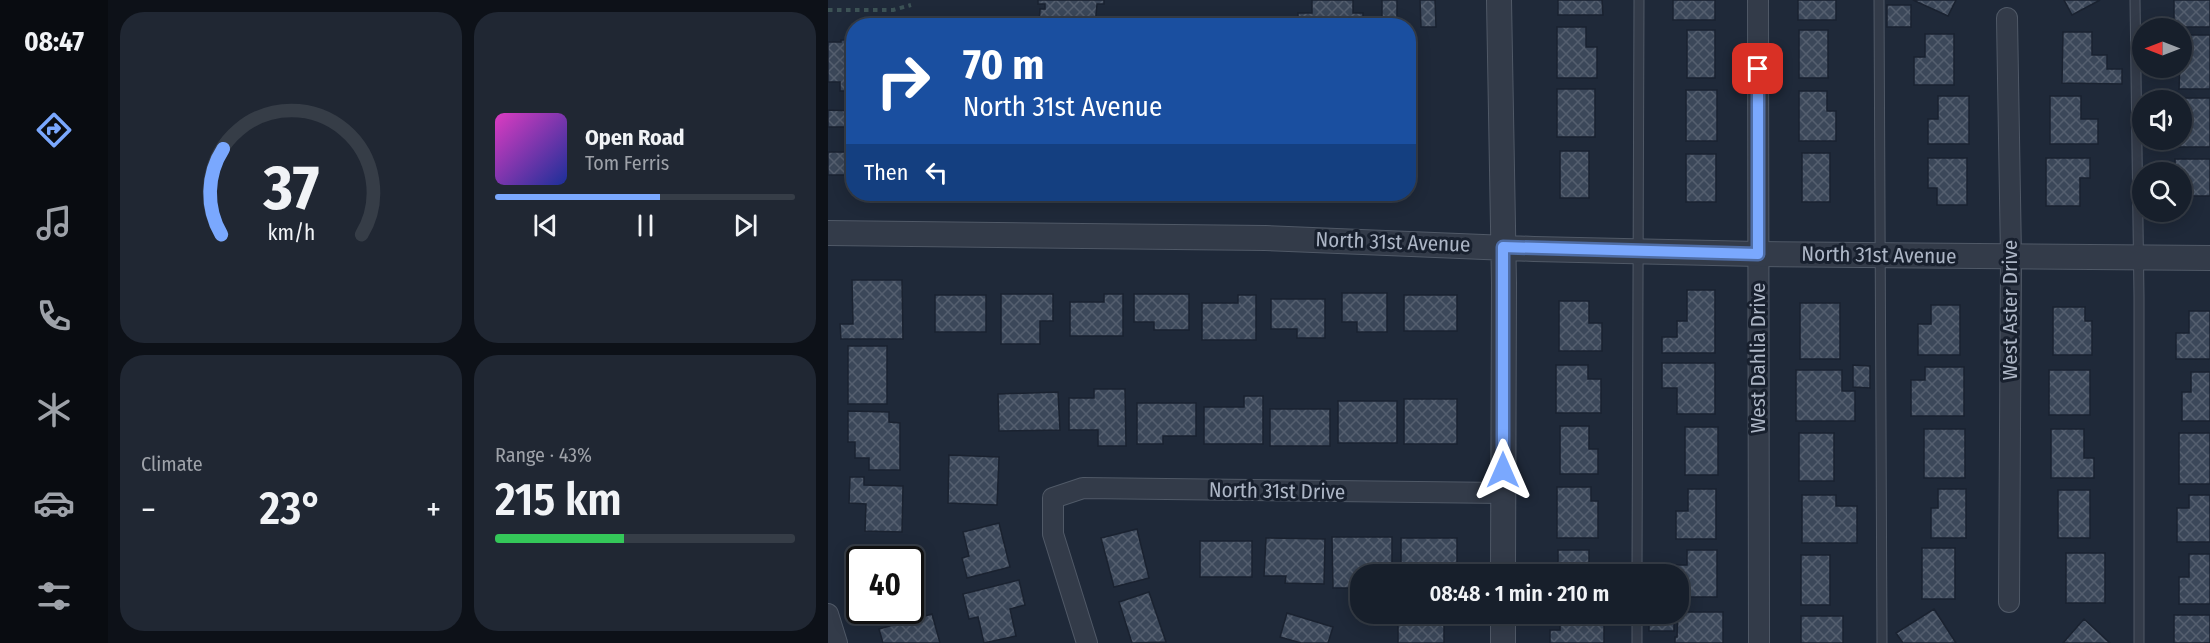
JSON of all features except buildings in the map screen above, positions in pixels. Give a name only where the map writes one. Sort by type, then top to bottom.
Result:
[{"type":"street","points":[[1499,0],[1503,247],[1503,564]]},
{"type":"street","name":"West Dahlia Drive","points":[[1758,0],[1759,643]]},
{"type":"street","name":"West Aster Drive","points":[[2007,18],[2011,257],[2009,603]]},
{"type":"street","name":"North 31st Avenue","points":[[828,233],[1265,238],[1758,254],[2210,258]]},
{"type":"street","name":"North 31st Drive","points":[[1087,643],[1053,534],[1053,498],[1083,488],[1503,493]]},
{"type":"street","points":[[828,614],[837,643]]},
{"type":"street","points":[[1503,624],[1503,643]]},
{"type":"lane","points":[[1637,564],[1639,0]]},
{"type":"lane","points":[[1880,0],[1882,643]]},
{"type":"lane","points":[[2135,0],[2139,643]]},
{"type":"lane","points":[[1637,624],[1637,643]]},
{"type":"path","points":[[828,10],[893,10],[911,4]]},
{"type":"route","points":[[1503,470],[1503,247],[1758,254],[1758,69]]}]
